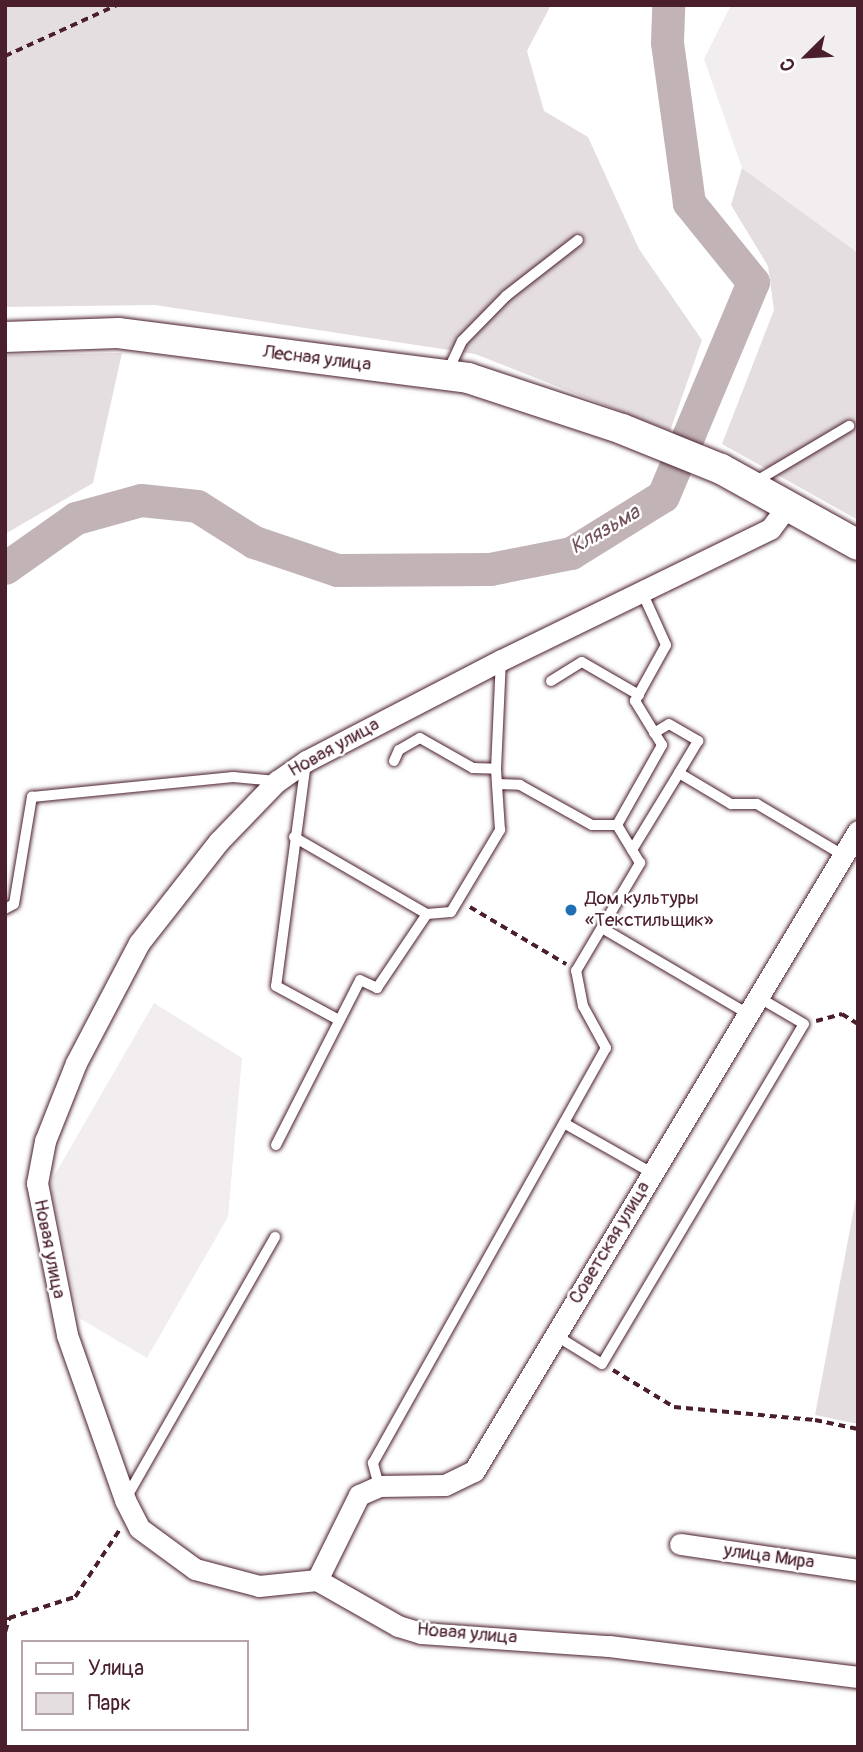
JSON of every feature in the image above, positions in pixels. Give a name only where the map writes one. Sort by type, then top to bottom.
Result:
[{"type":"street","name":"Лесная улица","points":[[5,337],[118,333],[468,378],[622,429],[721,469],[789,504],[858,545]]},
{"type":"street","name":"Новая улица","points":[[789,504],[770,529],[501,660],[306,761],[277,781],[219,841],[139,943],[76,1063],[45,1141],[37,1183],[61,1309],[90,1411],[125,1500],[139,1528],[195,1569],[259,1586],[317,1580],[398,1626],[421,1633],[610,1646],[858,1677]]},
{"type":"street","name":"Советская улица","points":[[379,1486],[444,1485],[474,1471],[853,843]]},
{"type":"street","points":[[317,1580],[359,1495],[379,1486]]},
{"type":"street","name":"улица Мира","points":[[680,1544],[858,1570]]},
{"type":"lane","points":[[446,376],[458,357],[461,341],[506,296],[578,240]]},
{"type":"lane","points":[[750,484],[849,426]]},
{"type":"lane","points":[[617,825],[662,745],[635,701],[666,645],[642,592]]},
{"type":"lane","points":[[294,837],[427,914],[451,912],[500,830],[496,769],[501,660]]},
{"type":"lane","points":[[551,681],[582,663],[639,695]]},
{"type":"lane","points":[[632,850],[698,741],[669,724],[654,733]]},
{"type":"lane","points":[[394,761],[400,750],[420,738],[473,768],[496,769]]},
{"type":"lane","points":[[306,761],[276,986],[339,1020]]},
{"type":"lane","points":[[679,773],[731,804],[757,804],[853,843]]},
{"type":"lane","points":[[5,909],[14,904],[32,797],[233,777],[277,781]]},
{"type":"lane","points":[[497,784],[520,785],[592,825],[617,825]]},
{"type":"lane","points":[[379,1486],[373,1463],[606,1048],[583,1006],[576,971],[640,863],[617,825]]},
{"type":"lane","points":[[276,1145],[360,980],[377,988],[427,914]]},
{"type":"lane","points":[[555,1335],[602,1364],[804,1024],[753,1006],[602,928]]},
{"type":"lane","points":[[564,1123],[652,1173]]},
{"type":"lane","points":[[125,1500],[275,1237]]},
{"type":"path","points":[[5,56],[117,5]]},
{"type":"path","points":[[458,900],[576,971]]},
{"type":"path","points":[[804,1024],[842,1014],[858,1024]]},
{"type":"path","points":[[602,1364],[674,1407],[815,1420],[858,1429]]},
{"type":"path","points":[[5,1632],[9,1618],[75,1597],[120,1529],[139,1528]]},
{"type":"shaded area","points":[[731,5],[858,5],[858,253],[742,168],[704,59]]},
{"type":"shaded area","points":[[154,1003],[242,1058],[228,1217],[147,1358],[79,1318],[50,1183]]},
{"type":"green space","points":[[5,5],[551,5],[527,51],[544,111],[588,137],[639,249],[702,340],[670,431],[475,354],[155,305],[5,307]]},
{"type":"green space","points":[[742,168],[858,253],[858,520],[722,444],[774,310],[768,266],[731,205]]},
{"type":"green space","points":[[122,353],[93,483],[5,534],[5,355]]},
{"type":"green space","points":[[858,1187],[858,1424],[815,1415]]},
{"type":"waterway","name":"Клязьма","points":[[5,568],[76,518],[141,500],[197,506],[254,542],[337,570],[490,569],[571,553],[663,496],[753,282],[689,203],[667,42],[668,5]]},
{"type":"place","name":"Дом культуры «Текстильщик»","points":[[571,910]]}]
